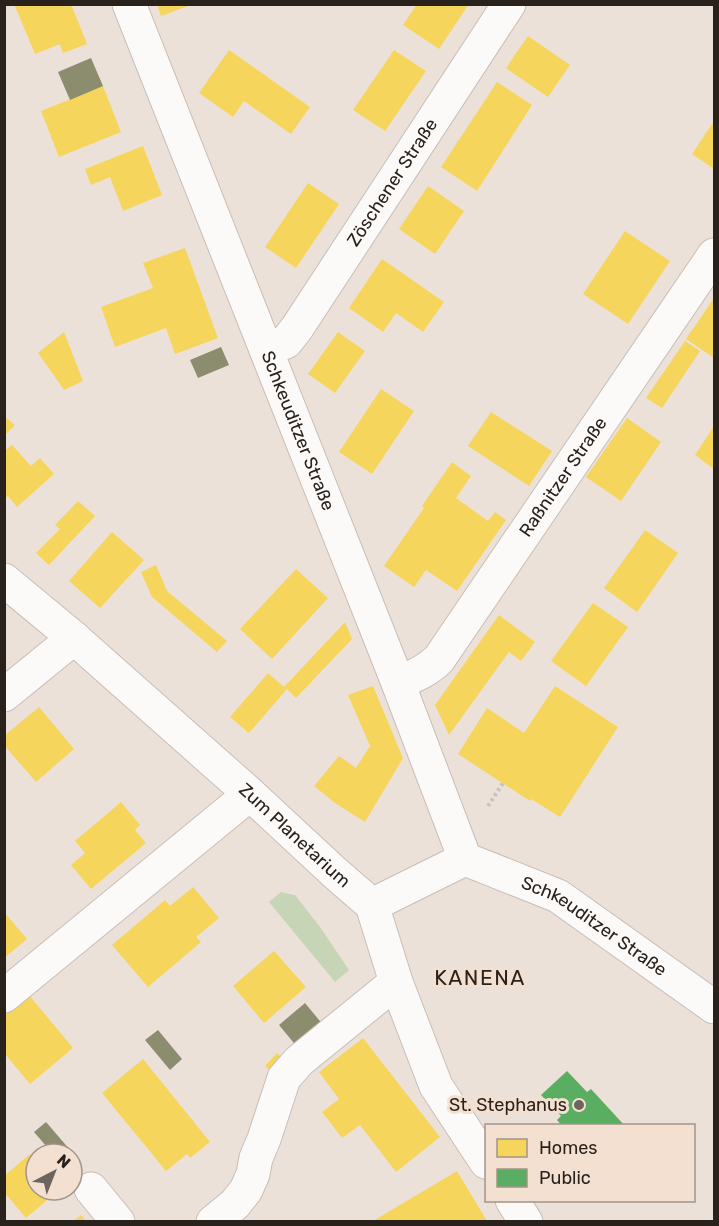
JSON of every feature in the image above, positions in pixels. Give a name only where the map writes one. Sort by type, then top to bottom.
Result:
[{"type":"street","name":"Schkeuditzer Straße","points":[[129,4],[398,683],[465,859],[558,896],[714,1007]]},
{"type":"street","name":"Zöschener Straße","points":[[266,349],[286,342],[297,328],[509,4]]},
{"type":"street","name":"Raßnitzer Straße","points":[[398,683],[431,668],[439,659],[714,255]]},
{"type":"street","name":"Zum Planetarium","points":[[4,580],[74,638],[372,905]]},
{"type":"street","points":[[4,696],[74,638]]},
{"type":"street","points":[[4,996],[250,794]]},
{"type":"street","points":[[465,859],[372,905],[396,982],[436,1086],[485,1160]]},
{"type":"street","points":[[213,1221],[235,1204],[246,1190],[284,1078],[299,1061],[396,982]]},
{"type":"street","points":[[91,1189],[118,1221]]},
{"type":"street","points":[[513,1202],[526,1221]]},
{"type":"path","points":[[488,806],[503,783]]},
{"type":"green space","points":[[281,892],[295,895],[349,970],[335,982],[269,902]]},
{"type":"building: Homes","points":[[14,4],[71,4],[87,44],[63,53],[60,44],[35,54]]},
{"type":"building: Homes","points":[[157,4],[191,4],[191,5],[161,16]]},
{"type":"building: Homes","points":[[417,4],[469,4],[439,49],[403,25]]},
{"type":"building: Homes","points":[[528,36],[570,65],[548,97],[506,68]]},
{"type":"building: Homes","points":[[229,50],[310,107],[291,134],[244,101],[233,117],[199,93]]},
{"type":"building: Homes","points":[[394,50],[426,71],[385,131],[353,110]]},
{"type":"building: Homes","points":[[497,82],[532,105],[477,191],[441,167]]},
{"type":"building: Homes","points":[[103,86],[121,132],[59,157],[41,111]]},
{"type":"building: Homes","points":[[714,121],[714,169],[692,154]]},
{"type":"building: Homes","points":[[143,146],[162,195],[123,211],[110,177],[91,185],[85,169]]},
{"type":"building: Homes","points":[[308,183],[339,204],[296,268],[265,247]]},
{"type":"building: Homes","points":[[428,186],[464,211],[435,254],[399,229]]},
{"type":"building: Homes","points":[[625,231],[670,261],[628,324],[583,294]]},
{"type":"building: Homes","points":[[185,248],[218,338],[175,354],[166,328],[115,347],[101,307],[153,288],[143,263]]},
{"type":"building: Homes","points":[[382,259],[444,302],[423,332],[396,313],[383,332],[349,308]]},
{"type":"building: Homes","points":[[714,298],[714,358],[686,339]]},
{"type":"building: Homes","points":[[64,332],[83,381],[64,390],[38,353]]},
{"type":"building: Homes","points":[[338,332],[365,351],[335,393],[308,374]]},
{"type":"building: Homes","points":[[685,341],[700,351],[662,408],[646,398]]},
{"type":"building: Homes","points":[[381,389],[414,411],[372,474],[339,452]]},
{"type":"building: Homes","points":[[491,412],[552,451],[529,486],[468,446]]},
{"type":"building: Homes","points":[[4,416],[15,425],[4,436]]},
{"type":"building: Homes","points":[[627,418],[661,442],[621,501],[586,477]]},
{"type":"building: Homes","points":[[714,426],[714,469],[695,455]]},
{"type":"building: Homes","points":[[12,445],[31,466],[40,458],[54,474],[17,507],[8,496],[4,499],[4,451]]},
{"type":"building: Homes","points":[[452,462],[471,476],[456,498],[488,521],[495,512],[506,520],[457,591],[426,570],[414,587],[384,566]]},
{"type":"building: Homes","points":[[78,501],[95,516],[49,565],[36,553],[60,529],[55,525]]},
{"type":"building: Homes","points":[[645,530],[678,553],[637,612],[604,588]]},
{"type":"building: Homes","points":[[112,532],[144,560],[100,608],[69,581]]},
{"type":"building: Homes","points":[[156,565],[167,591],[227,641],[217,652],[152,597],[141,572]]},
{"type":"building: Homes","points":[[296,569],[328,598],[272,659],[240,629]]},
{"type":"building: Homes","points":[[593,603],[628,627],[586,686],[551,661]]},
{"type":"building: Homes","points":[[499,615],[535,642],[521,661],[509,652],[449,735],[435,705]]},
{"type":"building: Homes","points":[[345,622],[352,639],[296,698],[287,689],[249,733],[230,717],[268,673],[284,687]]},
{"type":"building: Homes","points":[[373,686],[403,758],[365,822],[314,786],[339,756],[356,768],[370,746],[348,695]]},
{"type":"building: Homes","points":[[555,686],[618,727],[560,817],[531,799],[530,801],[458,754],[487,708],[524,733]]},
{"type":"building: Homes","points":[[39,707],[74,749],[36,782],[4,745],[4,736]]},
{"type":"building: Homes","points":[[121,802],[140,825],[135,830],[146,843],[91,889],[71,865],[85,853],[75,841]]},
{"type":"building: Homes","points":[[193,887],[219,918],[196,937],[201,942],[148,987],[112,945],[165,900],[170,906]]},
{"type":"building: Homes","points":[[4,912],[27,939],[4,958]]},
{"type":"building: Homes","points":[[274,951],[306,987],[264,1023],[233,986]]},
{"type":"building: Homes","points":[[29,995],[73,1048],[30,1084],[5,1054],[5,1015]]},
{"type":"building: Homes","points":[[363,1038],[440,1137],[396,1172],[360,1125],[342,1138],[322,1112],[339,1099],[319,1072]]},
{"type":"building: Homes","points":[[277,1053],[286,1061],[274,1074],[265,1066]]},
{"type":"building: Homes","points":[[143,1059],[210,1142],[190,1158],[187,1154],[166,1171],[102,1093]]},
{"type":"building: Homes","points":[[24,1159],[24,1202],[45,1202],[26,1218],[4,1192],[4,1176]]},
{"type":"building: Homes","points":[[457,1171],[487,1221],[373,1221]]},
{"type":"building: Homes","points":[[81,1215],[86,1221],[73,1221]]},
{"type":"building: Public","name":"St. Stephanus","points":[[567,1071],[587,1092],[591,1089],[623,1124],[560,1124],[557,1120],[561,1116],[541,1095]]},
{"type":"building: Industry","points":[[91,58],[103,86],[70,100],[58,72]]},
{"type":"building: Industry","points":[[221,347],[229,365],[198,378],[190,360]]},
{"type":"building: Industry","points":[[305,1003],[324,1026],[298,1048],[279,1025]]},
{"type":"building: Industry","points":[[158,1030],[182,1059],[170,1070],[145,1040]]},
{"type":"building: Industry","points":[[46,1122],[63,1142],[43,1142],[34,1132]]},
{"type":"place","name":"St. Stephanus","points":[[579,1105]]},
{"type":"district","name":"KANENA","points":[[480,977]]}]
